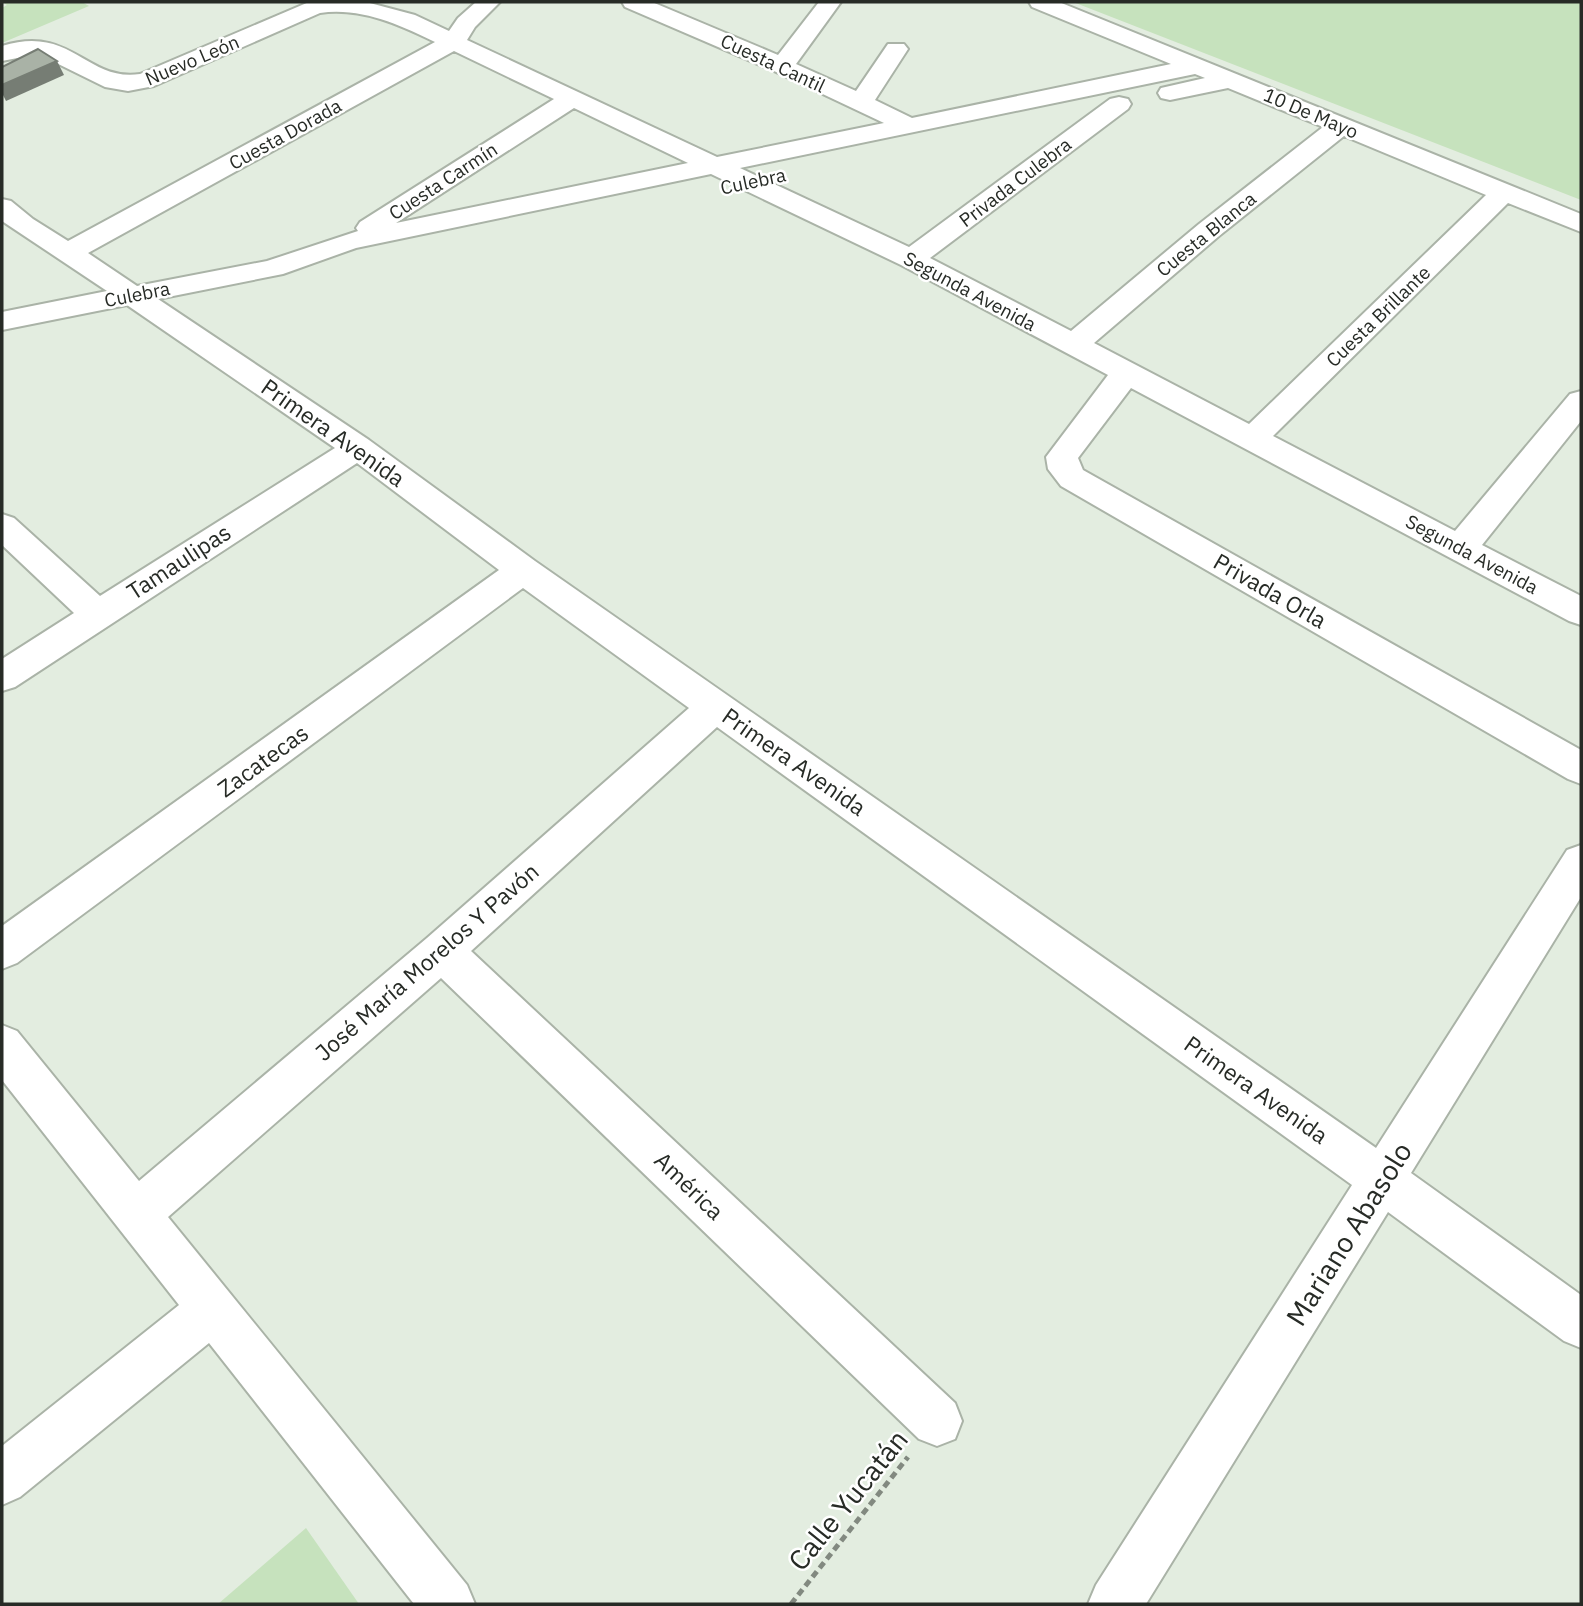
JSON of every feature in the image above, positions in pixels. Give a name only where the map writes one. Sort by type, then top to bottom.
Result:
[{"type":"street","name":"Cuesta Dorada","points":[[68,252],[455,41],[466,23],[489,2]]},
{"type":"street","points":[[782,66],[830,2]]},
{"type":"street","name":"10 De Mayo","points":[[1040,2],[1581,224]]},
{"type":"street","name":"Segunda Avenida","points":[[343,3],[407,20],[455,41],[911,259],[1581,612]]},
{"type":"street","name":"Nuevo León","points":[[2,54],[36,47],[111,82],[131,85],[313,4],[343,3]]},
{"type":"street","name":"Cuesta Cantil","points":[[648,4],[912,127]]},
{"type":"street","points":[[860,104],[896,49]]},
{"type":"street","name":"Culebra","points":[[2,321],[273,268],[349,241],[1199,66]]},
{"type":"street","name":"Culebra","points":[[273,268],[316,270],[1232,80]]},
{"type":"street","name":"Cuesta Carmín","points":[[316,270],[349,241],[573,98]]},
{"type":"street","name":"Privada Culebra","points":[[911,259],[1119,104]]},
{"type":"street","name":"Cuesta Blanca","points":[[1073,345],[1209,230],[1340,126]]},
{"type":"street","name":"Cuesta Brillante","points":[[1252,439],[1504,192]]},
{"type":"street","name":"Primera Avenida","points":[[2,207],[23,225],[68,252],[358,448],[523,570],[1383,1180],[1581,1324]]},
{"type":"street","name":"Privada Orla","points":[[1125,374],[1062,457],[1064,469],[1072,478],[1581,768]]},
{"type":"street","points":[[1461,547],[1581,401]]},
{"type":"street","name":"Tamaulipas","points":[[2,677],[358,448]]},
{"type":"street","points":[[2,526],[97,614]]},
{"type":"street","name":"Zacatecas","points":[[2,950],[523,570]]},
{"type":"street","name":"José María Morelos Y Pavón","points":[[137,1213],[442,951],[715,707]]},
{"type":"street","name":"Mariano Abasolo","points":[[1115,1604],[1581,862]]},
{"type":"street","name":"América","points":[[442,951],[937,1421]]},
{"type":"street","points":[[2,1046],[448,1604]]},
{"type":"street","points":[[2,1479],[212,1309]]},
{"type":"path","name":"Calle Yucatán","points":[[791,1604],[937,1421]]},
{"type":"green space","points":[[2,2],[82,2],[89,6],[2,43],[2,8],[7,5]]},
{"type":"green space","points":[[1073,2],[1581,2],[1581,200]]},
{"type":"green space","points":[[306,1528],[359,1604],[218,1604]]},
{"type":"building","points":[[38,49],[57,61],[2,85],[2,67]]}]
